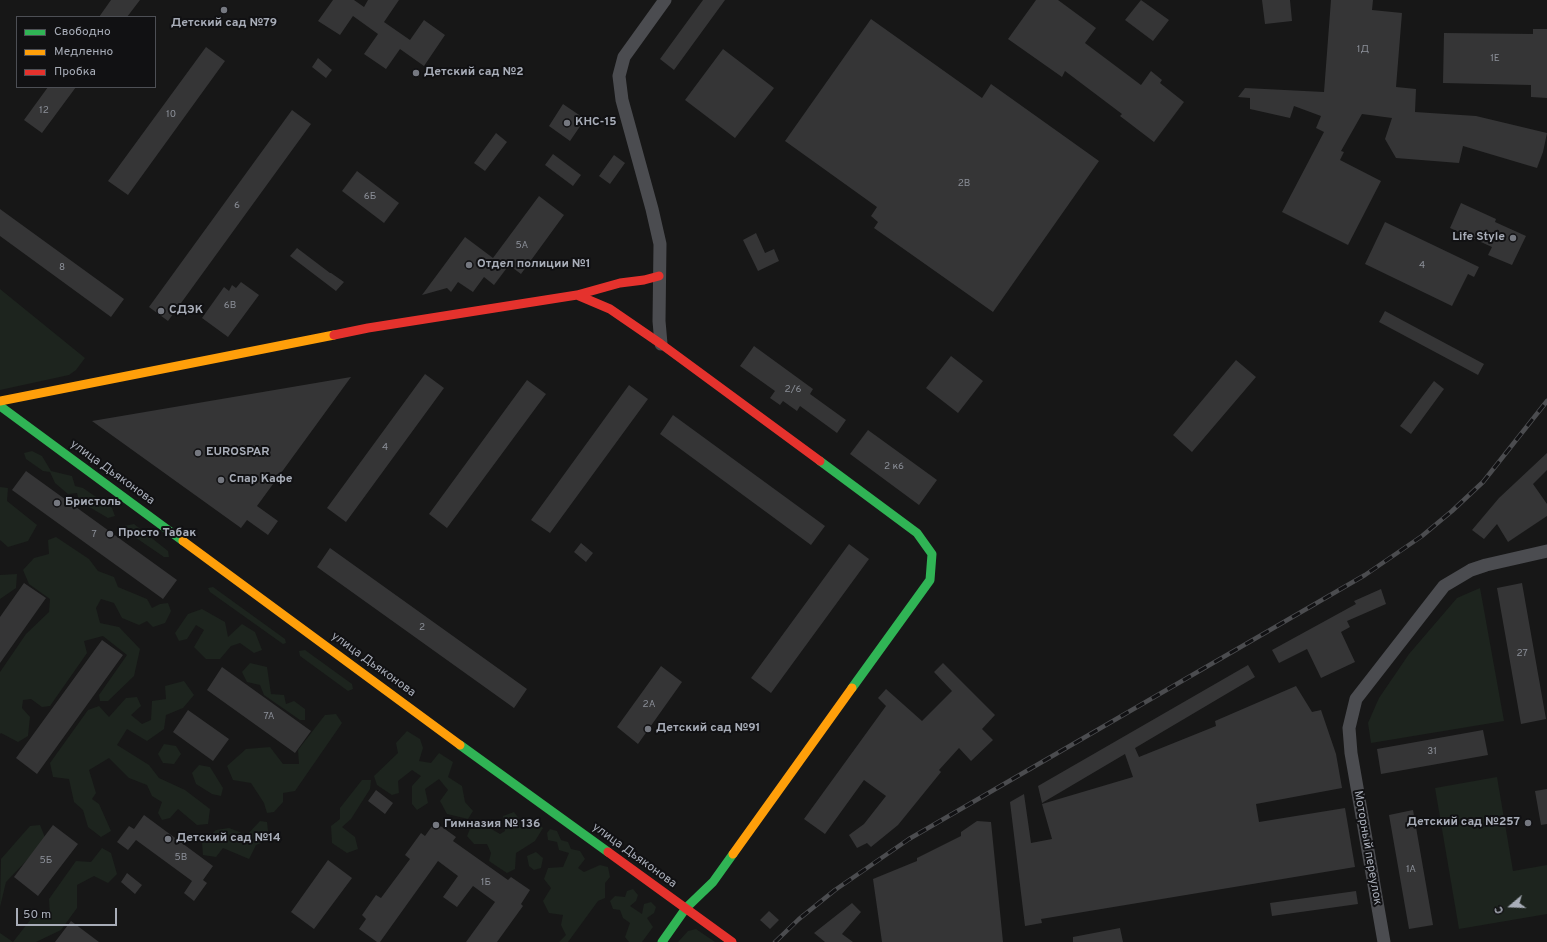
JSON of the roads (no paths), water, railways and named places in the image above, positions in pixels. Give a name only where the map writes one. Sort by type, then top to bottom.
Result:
[{"type":"street","points":[[661,344],[659,308],[660,244],[622,100],[619,76],[624,58],[665,0]]},
{"type":"street","points":[[0,401],[368,328],[577,295],[617,284],[641,281],[659,276]]},
{"type":"street","points":[[641,281],[654,283],[660,292]]},
{"type":"street","points":[[617,284],[612,291],[612,302],[617,313]]},
{"type":"street","points":[[577,295],[610,308],[661,344],[917,533],[932,554],[930,580],[713,882],[686,908],[662,942]]},
{"type":"street","points":[[633,325],[647,324],[654,318],[659,308]]},
{"type":"street","name":"улица Дьяконова","points":[[0,406],[378,685],[732,942]]},
{"type":"street","name":"Моторный переулок","points":[[1384,942],[1351,753],[1349,728],[1356,699],[1444,586],[1471,570],[1486,565],[1547,551]]},
{"type":"railway","points":[[775,942],[799,919],[835,890],[909,839],[1365,575],[1422,536],[1483,482],[1547,401]]},
{"type":"place","name":"Детский сад №79","points":[[224,10]]},
{"type":"place","name":"Детский сад №2","points":[[416,73]]},
{"type":"place","name":"КНС-15","points":[[567,123]]},
{"type":"place","name":"Life Style","points":[[1513,238]]},
{"type":"place","name":"Отдел полиции №1","points":[[469,265]]},
{"type":"place","name":"СДЭК","points":[[161,311]]},
{"type":"place","name":"EUROSPAR","points":[[198,453]]},
{"type":"place","name":"Спар Кафе","points":[[221,480]]},
{"type":"place","name":"Бристоль","points":[[57,503]]},
{"type":"place","name":"Просто Табак","points":[[110,534]]},
{"type":"place","name":"Детский сад №91","points":[[648,729]]},
{"type":"place","name":"Детский сад №257","points":[[1528,823]]},
{"type":"place","name":"Гимназия № 136","points":[[436,825]]},
{"type":"place","name":"Детский сад №14","points":[[168,839]]}]
